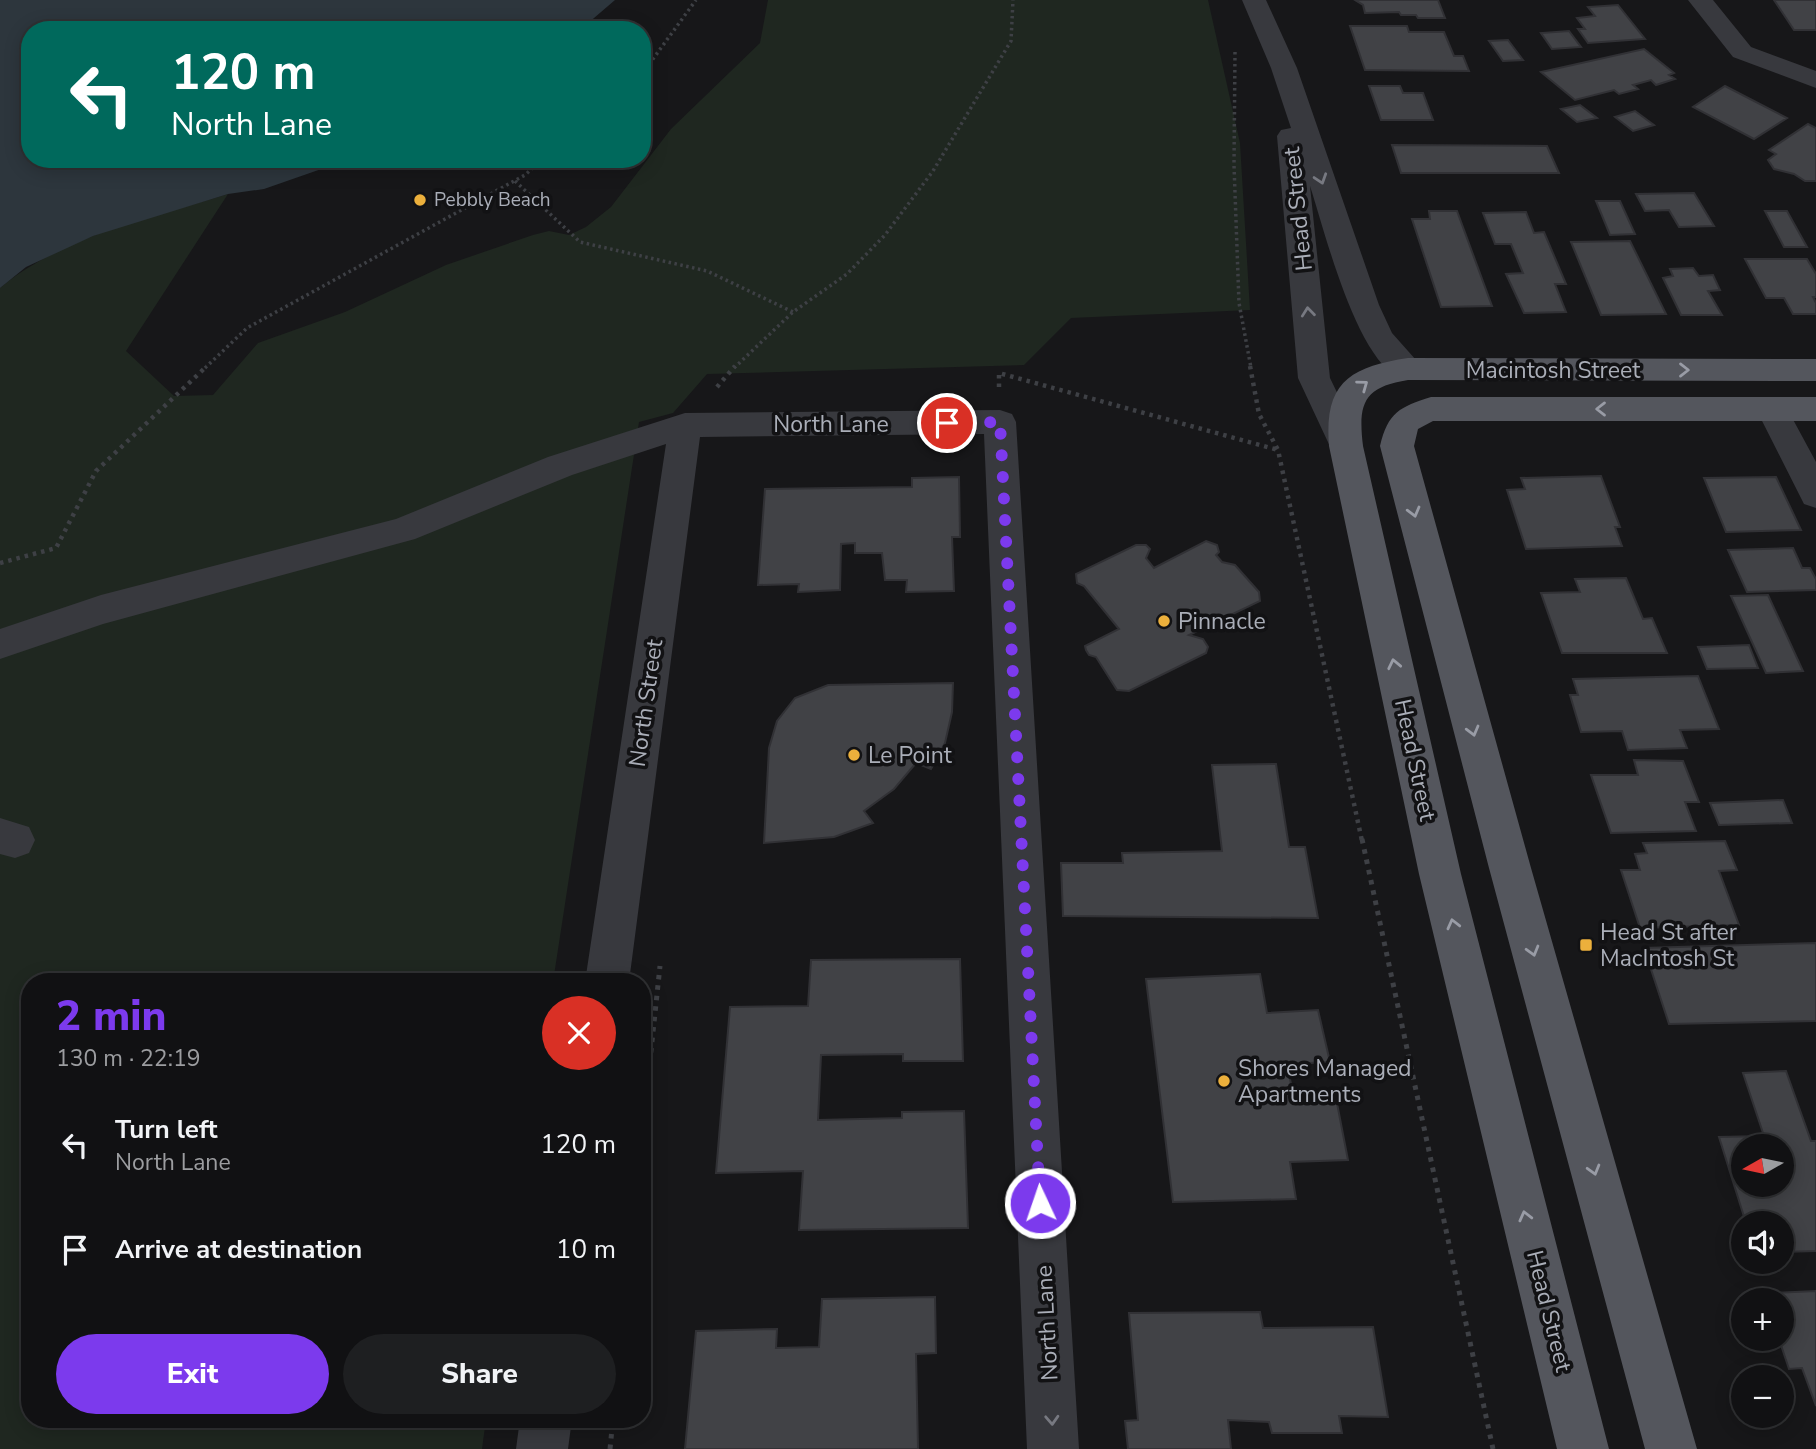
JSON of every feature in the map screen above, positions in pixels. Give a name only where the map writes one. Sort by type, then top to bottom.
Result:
[{"type":"main road","name":"Macintosh Street","points":[[1346,446],[1344,410],[1354,390],[1369,379],[1392,371],[1816,370]]},
{"type":"main road","name":"Macintosh Street","points":[[1671,1449],[1396,446],[1401,425],[1413,415],[1431,409],[1816,408]]},
{"type":"main road","name":"Head Street","points":[[1346,446],[1440,874],[1583,1449]]},
{"type":"street","name":"Head Street","points":[[1254,0],[1284,68],[1364,305],[1379,338],[1408,369]]},
{"type":"street","points":[[1700,0],[1742,52],[1816,80]]},
{"type":"street","name":"Head Street","points":[[1284,68],[1314,378],[1346,446]]},
{"type":"street","points":[[1772,409],[1816,495]]},
{"type":"street","name":"North Lane","points":[[0,644],[114,606],[402,530],[560,466],[685,425],[1000,422],[1053,1449]]},
{"type":"street","name":"North Street","points":[[608,973],[685,425]]},
{"type":"street","points":[[541,1449],[544,1428]]},
{"type":"path","points":[[651,62],[696,0]]},
{"type":"path","points":[[685,425],[739,362],[793,312],[846,274],[885,235],[933,171],[1011,41],[1013,0]]},
{"type":"path","points":[[1235,49],[1234,165],[1239,303],[1259,414],[1278,450],[1493,1449]]},
{"type":"path","points":[[0,563],[56,548],[96,471],[247,328],[514,181],[531,168]]},
{"type":"path","points":[[514,181],[580,242],[707,271],[793,312]]},
{"type":"path","points":[[1000,422],[999,373],[1278,450]]},
{"type":"path","points":[[651,1050],[661,955]]},
{"type":"path","points":[[610,1449],[612,1428]]},
{"type":"shaded area","points":[[0,0],[615,0],[590,21],[21,21],[21,168],[324,168],[264,189],[228,194],[93,236],[26,267],[0,288]]},
{"type":"shaded area","points":[[768,0],[1208,0],[1240,143],[1250,310],[1071,318],[1024,365],[707,374],[673,413],[639,422],[554,973],[21,973],[21,1428],[485,1428],[482,1449],[0,1449],[0,288],[52,254],[80,241],[138,220],[228,194],[126,351],[174,396],[213,395],[258,343],[345,312],[446,265],[533,235],[549,231],[569,235],[586,227],[611,207],[641,168],[651,168],[651,155],[671,129],[760,43]]},
{"type":"building","points":[[1355,0],[1438,0],[1445,18],[1418,18],[1416,15],[1401,15],[1399,12],[1365,13],[1363,5]]},
{"type":"building","points":[[1774,0],[1816,0],[1816,30],[1794,30]]},
{"type":"building","points":[[1618,5],[1645,39],[1588,43],[1578,29],[1585,29],[1577,18],[1595,16],[1588,7]]},
{"type":"building","points":[[1350,26],[1407,26],[1409,32],[1444,32],[1454,56],[1463,56],[1469,71],[1365,70]]},
{"type":"building","points":[[1569,31],[1581,47],[1552,49],[1541,33]]},
{"type":"building","points":[[1508,40],[1523,60],[1503,61],[1489,41]]},
{"type":"building","points":[[1644,49],[1674,73],[1669,75],[1675,79],[1656,85],[1651,80],[1633,85],[1638,89],[1619,94],[1614,90],[1575,100],[1541,72]]},
{"type":"building","points":[[1369,86],[1400,86],[1403,93],[1423,93],[1433,120],[1381,120]]},
{"type":"building","points":[[1725,86],[1787,118],[1754,139],[1693,107]]},
{"type":"building","points":[[1580,105],[1597,118],[1577,122],[1561,109]]},
{"type":"building","points":[[1635,111],[1654,125],[1633,131],[1615,117]]},
{"type":"building","points":[[1808,124],[1816,128],[1816,181],[1805,181],[1794,174],[1774,169],[1768,160],[1776,154],[1769,150]]},
{"type":"building","points":[[1392,145],[1547,146],[1559,173],[1401,173]]},
{"type":"building","points":[[1694,193],[1714,226],[1679,227],[1669,210],[1645,211],[1636,194]]},
{"type":"building","points":[[1596,201],[1620,201],[1635,234],[1610,235]]},
{"type":"building","points":[[1429,211],[1457,211],[1492,306],[1441,307],[1412,219],[1430,219]]},
{"type":"building","points":[[1765,211],[1787,211],[1807,247],[1784,247]]},
{"type":"building","points":[[1526,212],[1534,233],[1544,232],[1566,284],[1555,284],[1566,312],[1524,313],[1506,274],[1523,273],[1511,244],[1495,244],[1483,213]]},
{"type":"building","points":[[1630,241],[1666,314],[1601,315],[1571,242]]},
{"type":"building","points":[[1745,259],[1807,259],[1816,274],[1816,297],[1813,297],[1816,314],[1793,314],[1784,298],[1766,298]]},
{"type":"building","points":[[1693,268],[1699,276],[1713,275],[1720,290],[1708,291],[1722,315],[1681,315],[1663,278],[1673,276],[1670,269]]},
{"type":"building","points":[[1601,476],[1620,527],[1615,527],[1622,546],[1526,549],[1507,490],[1525,489],[1521,478]]},
{"type":"building","points":[[959,477],[960,537],[952,537],[954,591],[906,592],[907,580],[885,580],[882,553],[855,553],[855,543],[841,544],[840,590],[798,592],[799,584],[758,585],[765,489],[912,487],[912,478]]},
{"type":"building","points":[[1776,477],[1801,530],[1726,532],[1704,478]]},
{"type":"building","name":"Pinnacle","points":[[1206,541],[1217,545],[1219,552],[1216,555],[1222,562],[1235,565],[1259,592],[1260,601],[1189,635],[1203,639],[1208,647],[1206,653],[1129,691],[1117,690],[1096,657],[1089,655],[1085,646],[1119,629],[1084,586],[1077,583],[1076,574],[1136,545],[1146,545],[1150,549],[1146,558],[1154,568]]},
{"type":"building","points":[[1793,548],[1802,568],[1810,568],[1816,579],[1816,590],[1747,592],[1728,550]]},
{"type":"building","points":[[1626,578],[1643,619],[1652,618],[1667,653],[1562,653],[1541,593],[1580,592],[1575,579]]},
{"type":"building","points":[[1768,595],[1803,671],[1766,673],[1731,596]]},
{"type":"building","points":[[1749,645],[1758,668],[1707,669],[1698,647]]},
{"type":"building","points":[[1698,676],[1719,729],[1680,730],[1687,748],[1628,750],[1622,731],[1581,732],[1570,695],[1578,695],[1573,679]]},
{"type":"building","name":"Le Point","points":[[953,683],[952,712],[945,743],[931,769],[916,763],[894,789],[864,811],[873,823],[834,837],[764,843],[769,748],[777,721],[795,698],[828,685]]},
{"type":"building","points":[[1634,760],[1683,761],[1699,802],[1685,802],[1696,831],[1611,833],[1591,775],[1638,775]]},
{"type":"building","points":[[1276,764],[1289,847],[1305,847],[1318,918],[1063,916],[1061,863],[1123,863],[1122,853],[1222,851],[1212,765]]},
{"type":"building","points":[[1783,800],[1792,823],[1719,825],[1710,803]]},
{"type":"building","points":[[1725,841],[1737,870],[1719,871],[1739,925],[1640,928],[1621,870],[1640,870],[1635,854],[1647,853],[1643,843]]},
{"type":"building","points":[[1816,943],[1816,1021],[1669,1024],[1644,948]]},
{"type":"building","points":[[960,959],[963,1061],[903,1061],[903,1054],[821,1055],[818,1120],[902,1118],[902,1112],[964,1111],[968,1228],[799,1230],[803,1171],[716,1173],[730,1007],[808,1006],[811,960]]},
{"type":"building","name":"Shores Managed Apartments","points":[[1260,974],[1267,1013],[1318,1010],[1330,1062],[1287,1064],[1294,1099],[1336,1098],[1348,1160],[1290,1162],[1296,1199],[1173,1202],[1146,979]]},
{"type":"building","points":[[1786,1071],[1811,1141],[1816,1141],[1816,1251],[1794,1252],[1794,1211],[1742,1211],[1738,1197],[1794,1197],[1794,1134],[1763,1134],[1743,1073]]},
{"type":"building","points":[[1719,1137],[1731,1137],[1731,1175]]},
{"type":"building","points":[[1816,1291],[1816,1406],[1802,1368],[1794,1369],[1794,1365],[1788,1365],[1783,1351],[1794,1351],[1794,1292]]},
{"type":"building","points":[[935,1297],[936,1353],[916,1354],[918,1449],[685,1449],[696,1331],[777,1329],[776,1348],[819,1347],[822,1299]]},
{"type":"building","points":[[1260,1312],[1263,1328],[1373,1327],[1388,1417],[1339,1416],[1342,1433],[1272,1433],[1269,1422],[1228,1420],[1231,1449],[1128,1449],[1125,1421],[1138,1420],[1129,1313]]},
{"type":"place","name":"Pebbly Beach","points":[[420,200]]},
{"type":"place","name":"Pinnacle","points":[[1164,621]]},
{"type":"place","name":"Le Point","points":[[854,755]]},
{"type":"place","name":"Head St after MacIntosh St","points":[[1586,945]]},
{"type":"place","name":"Shores Managed Apartments","points":[[1224,1081]]},
{"type":"route","points":[[947,423],[1000,422],[1040,1203]]}]
